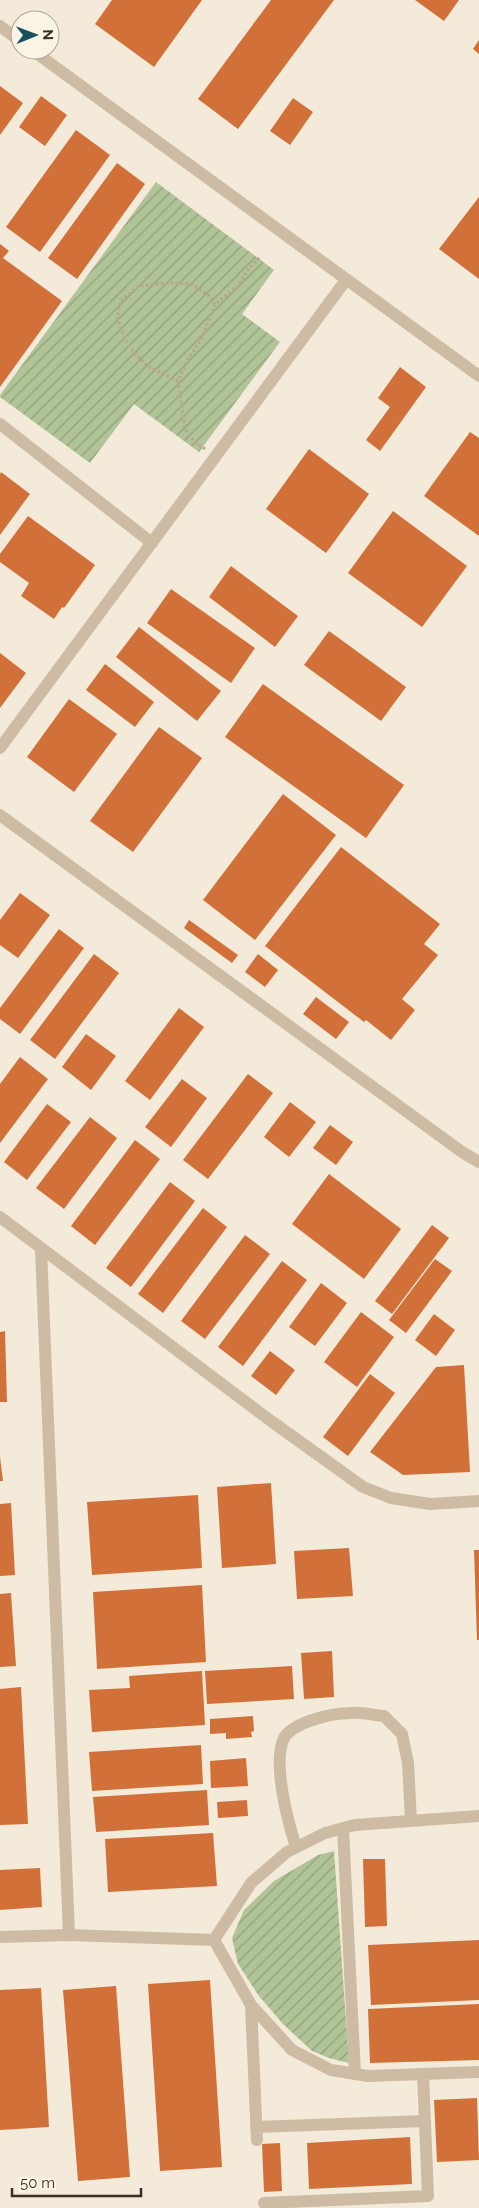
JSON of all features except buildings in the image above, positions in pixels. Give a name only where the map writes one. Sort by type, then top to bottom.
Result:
[{"type":"street","points":[[46,60],[479,376]]},
{"type":"street","points":[[0,748],[346,280]]},
{"type":"street","points":[[0,424],[152,543]]},
{"type":"street","points":[[0,815],[462,1152],[479,1162]]},
{"type":"street","points":[[0,1217],[271,1421],[363,1487],[391,1498],[430,1504],[479,1501]]},
{"type":"street","points":[[41,1249],[69,1935]]},
{"type":"street","points":[[296,1847],[286,1818],[281,1753],[285,1738],[299,1725],[320,1719],[350,1713],[384,1716],[402,1734],[408,1763],[411,1821]]},
{"type":"street","points":[[214,1940],[251,1883],[287,1852],[325,1833],[355,1825],[479,1816]]},
{"type":"street","points":[[343,1828],[356,2074]]},
{"type":"street","points":[[0,1937],[69,1935],[214,1940]]},
{"type":"street","points":[[214,1940],[251,2005],[292,2050],[331,2070],[368,2076],[479,2072]]},
{"type":"street","points":[[251,2005],[256,2133],[425,2121]]},
{"type":"street","points":[[264,2203],[428,2196],[423,2074]]},
{"type":"path","points":[[216,457],[195,442],[185,429],[178,381],[188,359],[201,340],[215,304],[238,286],[248,270],[261,256]]},
{"type":"path","points":[[178,381],[147,366],[128,345],[117,318],[121,300],[139,286],[168,282],[192,284],[209,296],[215,304]]},
{"type":"green space","points":[[156,182],[274,270],[242,314],[280,342],[199,452],[134,404],[90,463],[0,397],[0,395]]},
{"type":"green space","points":[[334,1851],[349,2063],[312,2051],[283,2024],[259,1996],[238,1964],[232,1938],[244,1910],[274,1881],[318,1855]]}]
